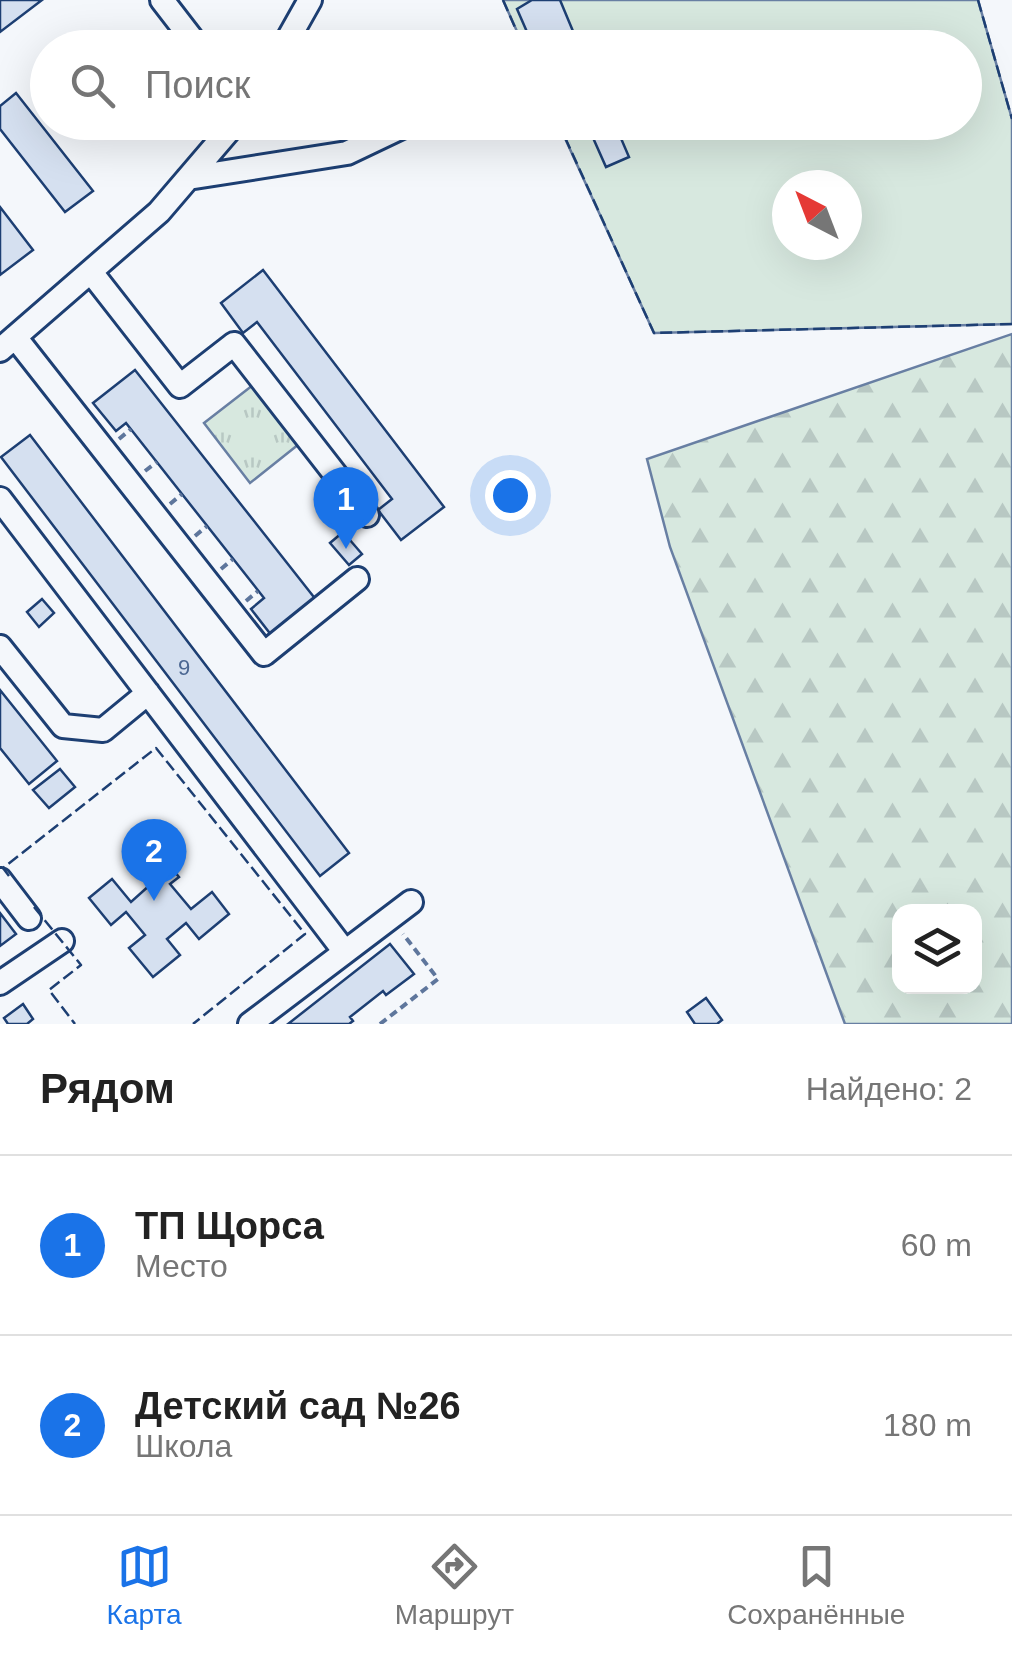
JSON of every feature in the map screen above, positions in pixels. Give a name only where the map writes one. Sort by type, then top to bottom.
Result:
[{"type":"street","points":[[162,0],[186,30]]},
{"type":"street","points":[[293,30],[310,0]]},
{"type":"street","points":[[221,140],[159,212],[8,344],[264,654],[357,579]]},
{"type":"street","points":[[188,178],[346,153],[374,140]]},
{"type":"street","points":[[92,272],[180,386],[234,344],[367,515]]},
{"type":"street","points":[[0,499],[345,952]]},
{"type":"street","points":[[0,648],[63,726],[103,730],[148,693]]},
{"type":"street","points":[[0,880],[29,918]]},
{"type":"street","points":[[250,1024],[411,902]]},
{"type":"street","points":[[0,983],[62,941]]},
{"type":"path","points":[[380,1024],[438,979],[398,927]]},
{"type":"green space","points":[[503,0],[978,0],[1012,119],[1012,324],[654,333],[566,140],[982,140],[982,30],[516,30]]},
{"type":"green space","points":[[1012,334],[1012,1024],[845,1024],[670,547],[647,459]]},
{"type":"green space","points":[[253,385],[299,444],[250,483],[204,423]]},
{"type":"building","points":[[0,0],[42,0],[0,32]]},
{"type":"building","points":[[532,0],[560,0],[572,30],[526,30],[517,9]]},
{"type":"building","points":[[16,93],[30,111],[30,140],[53,140],[93,191],[65,212],[0,129],[0,106]]},
{"type":"building","points":[[594,140],[622,140],[629,157],[606,167]]},
{"type":"building","points":[[0,207],[33,250],[0,275]]},
{"type":"building","points":[[263,270],[444,507],[401,540],[378,510],[392,499],[257,322],[243,333],[221,303]]},
{"type":"building","points":[[135,370],[317,601],[272,636],[251,609],[264,598],[126,423],[116,431],[93,403]]},
{"type":"building","points":[[30,435],[349,853],[320,876],[1,457]]},
{"type":"building","points":[[343,532],[362,554],[349,565],[330,543]]},
{"type":"building","points":[[42,599],[54,613],[39,627],[27,612]]},
{"type":"building","points":[[0,690],[57,761],[29,784],[0,748]]},
{"type":"building","points":[[60,769],[75,787],[49,808],[33,790]]},
{"type":"building","points":[[164,859],[179,877],[170,884],[191,909],[212,892],[229,914],[199,939],[186,923],[167,939],[180,955],[153,977],[129,948],[145,935],[126,912],[111,925],[89,898],[112,879],[131,902],[151,884],[144,875]]},
{"type":"building","points":[[0,913],[16,934],[0,946]]},
{"type":"building","points":[[390,944],[414,974],[386,995],[383,991],[350,1017],[353,1021],[349,1024],[288,1024]]},
{"type":"building","points":[[706,998],[722,1020],[717,1024],[695,1024],[687,1012]]},
{"type":"building","points":[[23,1004],[33,1019],[27,1024],[8,1024],[4,1018]]},
{"type":"fence","points":[[503,0],[516,30]]},
{"type":"fence","points":[[978,0],[1012,119]]},
{"type":"fence","points":[[566,140],[654,333],[1012,324]]},
{"type":"fence","points":[[9,876],[3,868],[156,748],[305,934],[193,1024]]},
{"type":"fence","points":[[34,907],[81,965],[49,990],[75,1024]]},
{"type":"place","name":"ТП Щорса","points":[[346,549]]},
{"type":"place","name":"Детский сад №26","points":[[154,901]]}]
